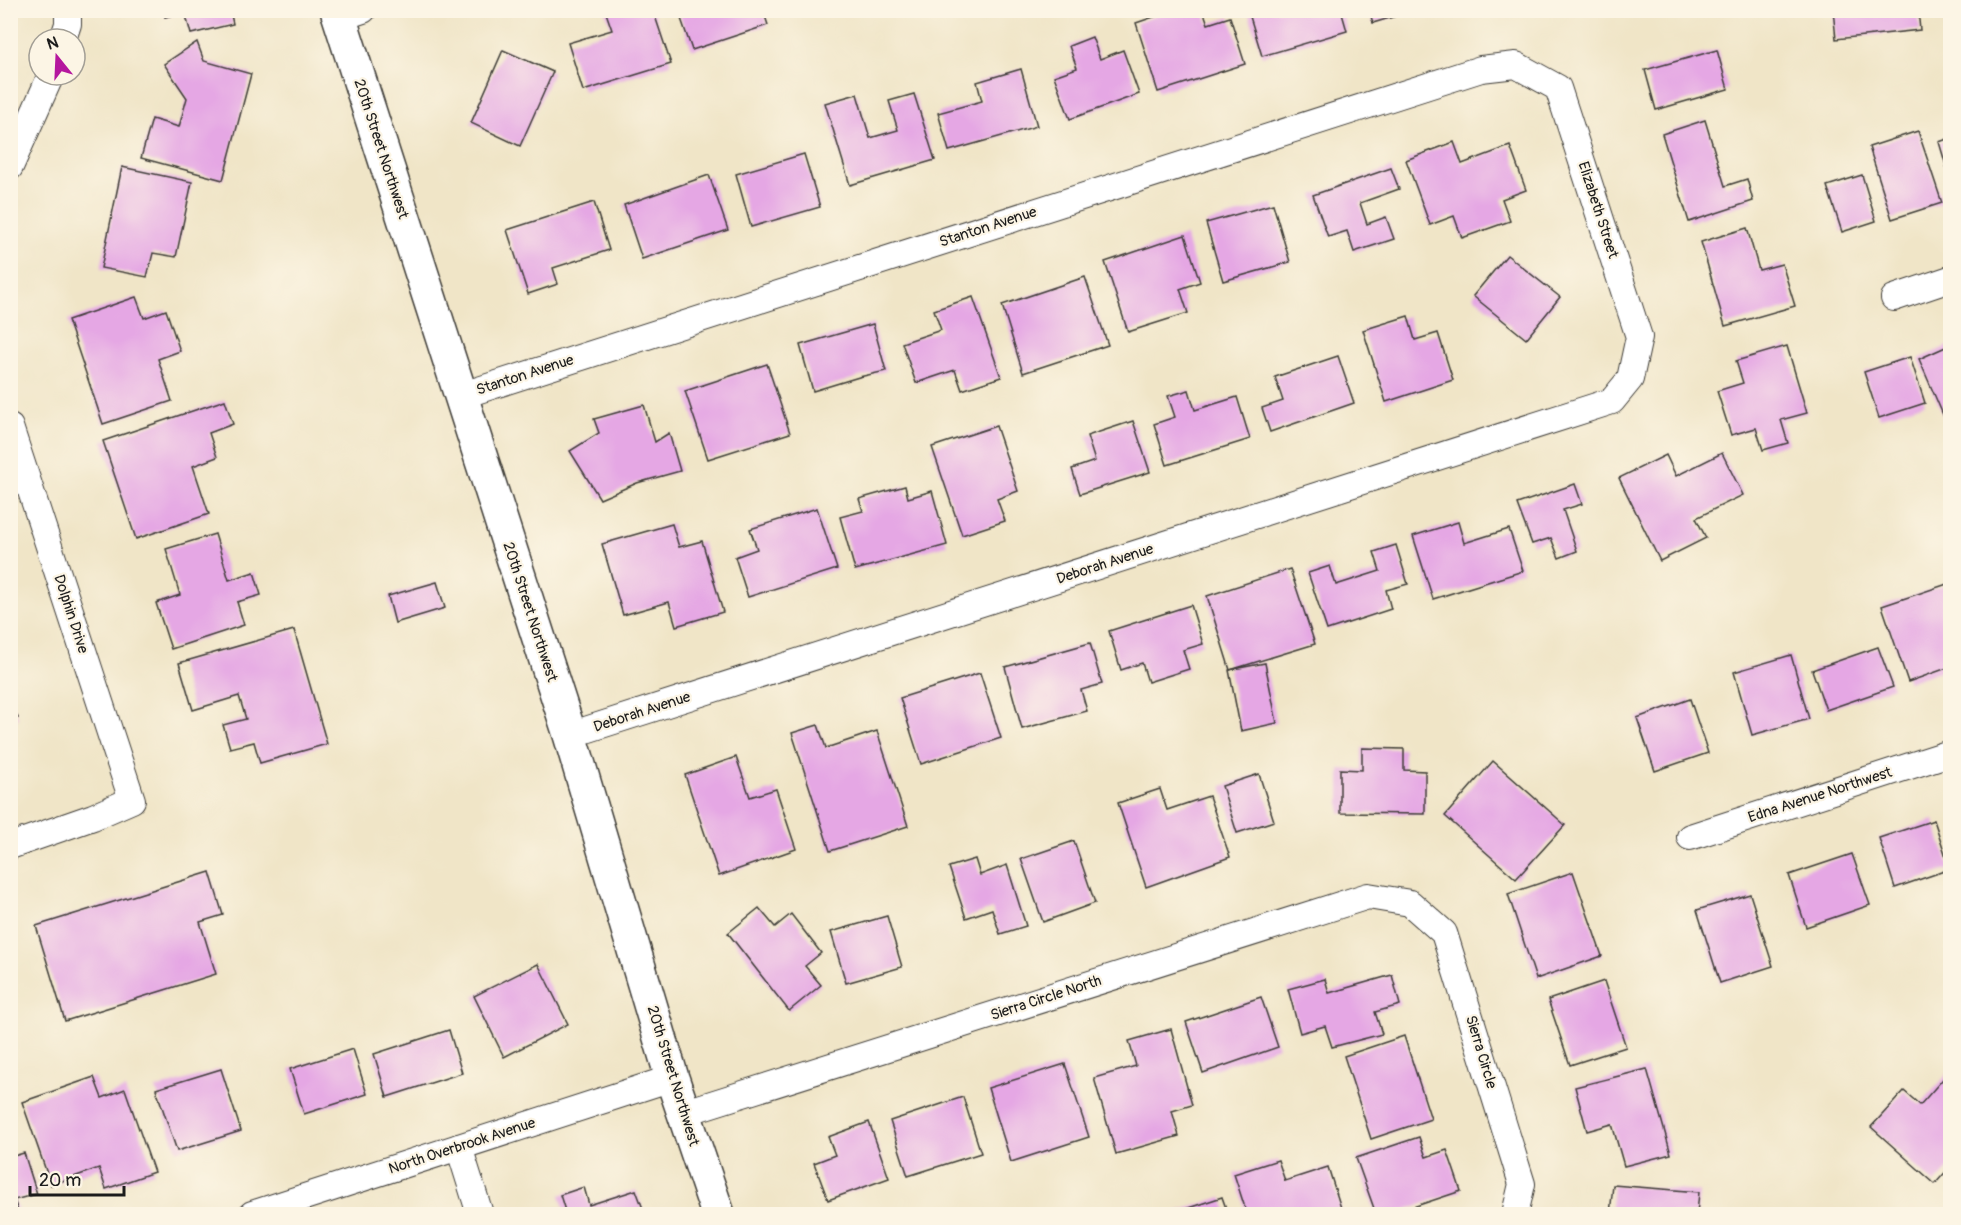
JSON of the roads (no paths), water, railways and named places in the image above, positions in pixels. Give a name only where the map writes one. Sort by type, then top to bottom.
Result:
[{"type":"street","points":[[67,27],[68,10]]},
{"type":"street","name":"20th Street Northwest","points":[[346,13],[460,396],[570,735],[672,1078],[718,1215]]},
{"type":"street","name":"Stanton Avenue","points":[[460,396],[1481,69],[1516,65]]},
{"type":"street","name":"Elizabeth Street","points":[[1516,65],[1558,88],[1640,337],[1630,379]]},
{"type":"street","points":[[10,167],[46,87]]},
{"type":"street","points":[[1894,297],[1950,279]]},
{"type":"street","name":"Deborah Avenue","points":[[570,735],[1612,401],[1630,379]]},
{"type":"street","name":"Dolphin Drive","points":[[10,427],[132,800],[93,817],[10,846]]},
{"type":"street","name":"Edna Avenue Northwest","points":[[1690,837],[1950,753]]},
{"type":"street","name":"Sierra Circle North","points":[[683,1113],[1368,896],[1410,903]]},
{"type":"street","name":"Sierra Circle","points":[[1410,903],[1444,933],[1522,1184],[1515,1215]]},
{"type":"street","name":"North Overbrook Avenue","points":[[252,1215],[672,1078]]},
{"type":"street","points":[[459,1147],[480,1215]]}]
